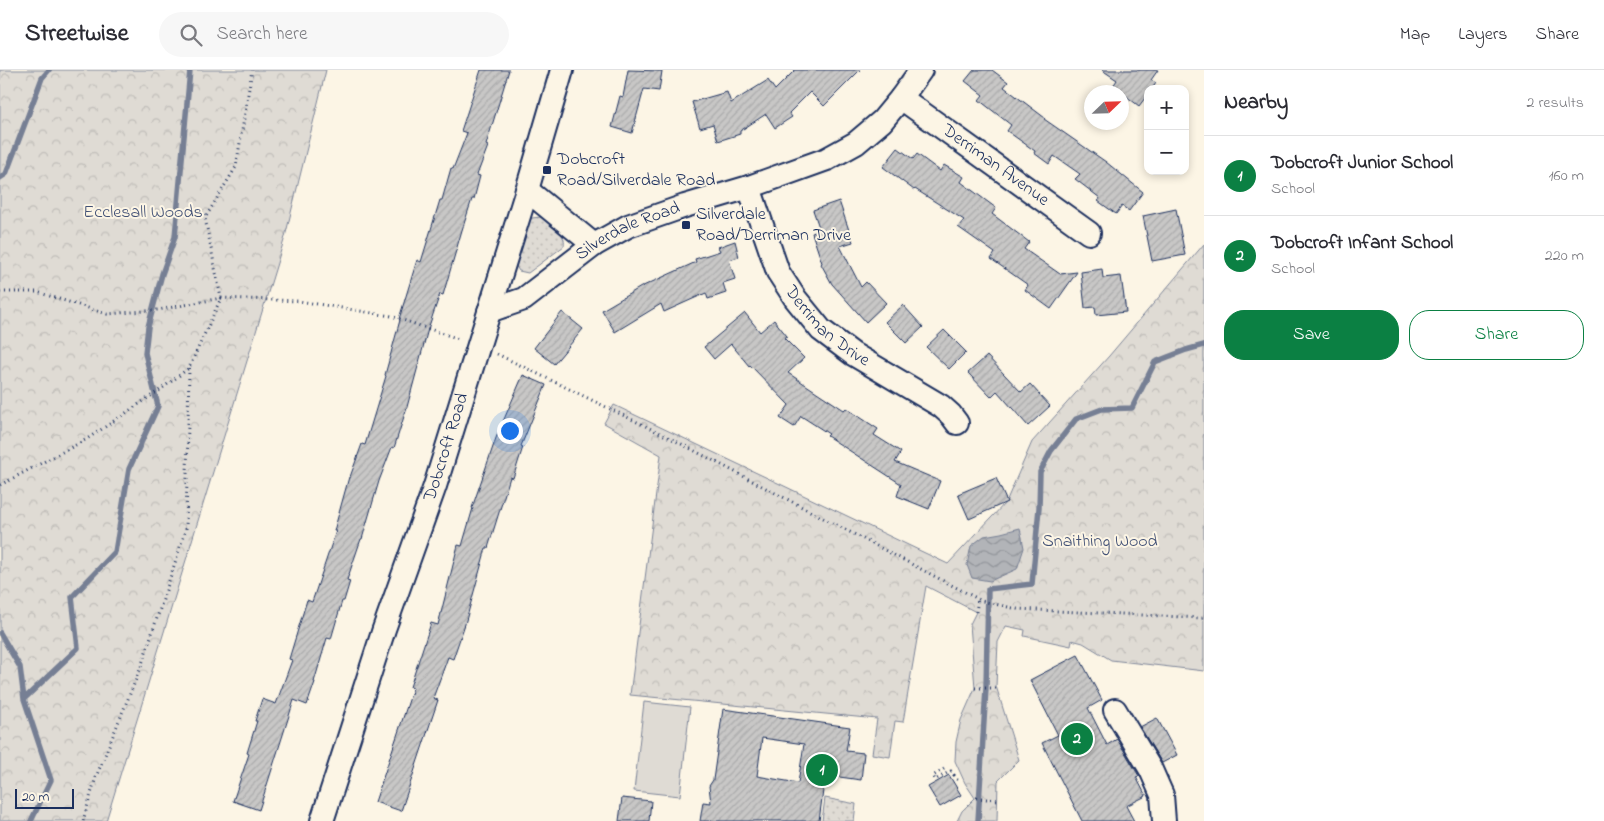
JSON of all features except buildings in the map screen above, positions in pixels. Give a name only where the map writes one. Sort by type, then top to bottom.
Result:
[{"type":"street","name":"Dobcroft Road","points":[[322,821],[384,629],[435,486],[528,190],[562,70]]},
{"type":"street","name":"Silverdale Road","points":[[489,312],[524,299],[594,245],[628,226],[685,206],[749,187],[827,159],[856,143],[882,122],[921,70]]},
{"type":"street","name":"Derriman Avenue","points":[[901,98],[1089,233]]},
{"type":"street","name":"Derriman Drive","points":[[749,187],[778,272],[795,298],[821,330],[853,354],[941,406],[957,423]]},
{"type":"street","points":[[528,190],[594,245]]},
{"type":"street","points":[[1115,710],[1151,770],[1162,794],[1164,821]]},
{"type":"path","points":[[83,821],[96,777],[141,667],[186,529],[189,368],[221,298],[205,218],[236,167],[252,70]]},
{"type":"path","points":[[0,292],[38,292],[107,314],[158,310],[221,298],[298,301],[391,316],[478,345],[670,438],[980,600],[1017,609],[1204,618]]},
{"type":"path","points":[[0,485],[87,439],[189,368]]},
{"type":"path","points":[[976,612],[980,600]]},
{"type":"path","points":[[975,688],[1000,688]]},
{"type":"path","points":[[944,769],[933,776],[935,780],[951,771],[952,776],[958,781]]},
{"type":"path","points":[[976,798],[998,800]]},
{"type":"green space","name":"Ecclesall Woods","points":[[0,70],[326,70],[285,237],[106,821],[0,821]]},
{"type":"green space","points":[[541,217],[560,233],[563,237],[564,246],[528,273],[519,271],[515,265],[523,229],[532,218]]},
{"type":"green space","name":"Snaithing Wood","points":[[1204,244],[1204,671],[1111,660],[1083,643],[1072,640],[1071,646],[1024,636],[1025,630],[1006,626],[998,642],[996,686],[1019,760],[998,781],[997,821],[957,821],[962,811],[975,798],[965,783],[955,761],[956,742],[961,720],[975,688],[970,624],[976,612],[926,586],[903,722],[895,721],[890,757],[872,754],[877,719],[630,695],[661,455],[604,423],[614,405],[948,564],[1006,502],[1032,442],[1109,356]]},
{"type":"green space","points":[[644,702],[690,707],[680,796],[634,791]]},
{"type":"green space","points":[[825,798],[856,804],[854,821],[822,821]]},
{"type":"water","points":[[1020,528],[1024,548],[1017,569],[990,581],[972,578],[967,565],[971,546],[984,536]]},
{"type":"waterway","points":[[0,178],[6,174],[42,78],[49,70]]},
{"type":"waterway","points":[[31,821],[51,780],[24,699],[78,648],[72,597],[115,552],[129,469],[158,406],[145,353],[148,327],[162,274],[175,237],[190,70]]},
{"type":"waterway","points":[[978,821],[986,688],[988,589],[1032,584],[1039,508],[1040,472],[1051,451],[1076,419],[1102,409],[1132,408],[1155,362],[1204,345]]},
{"type":"waterway","points":[[0,633],[20,667],[24,699]]},
{"type":"place","name":"Dobcroft Road/Silverdale Road","points":[[547,170]]},
{"type":"place","name":"Silverdale Road/Derriman Drive","points":[[686,225]]},
{"type":"place","name":"Dobcroft Infant School","points":[[1077,739]]},
{"type":"place","name":"Dobcroft Junior School","points":[[822,770]]}]
